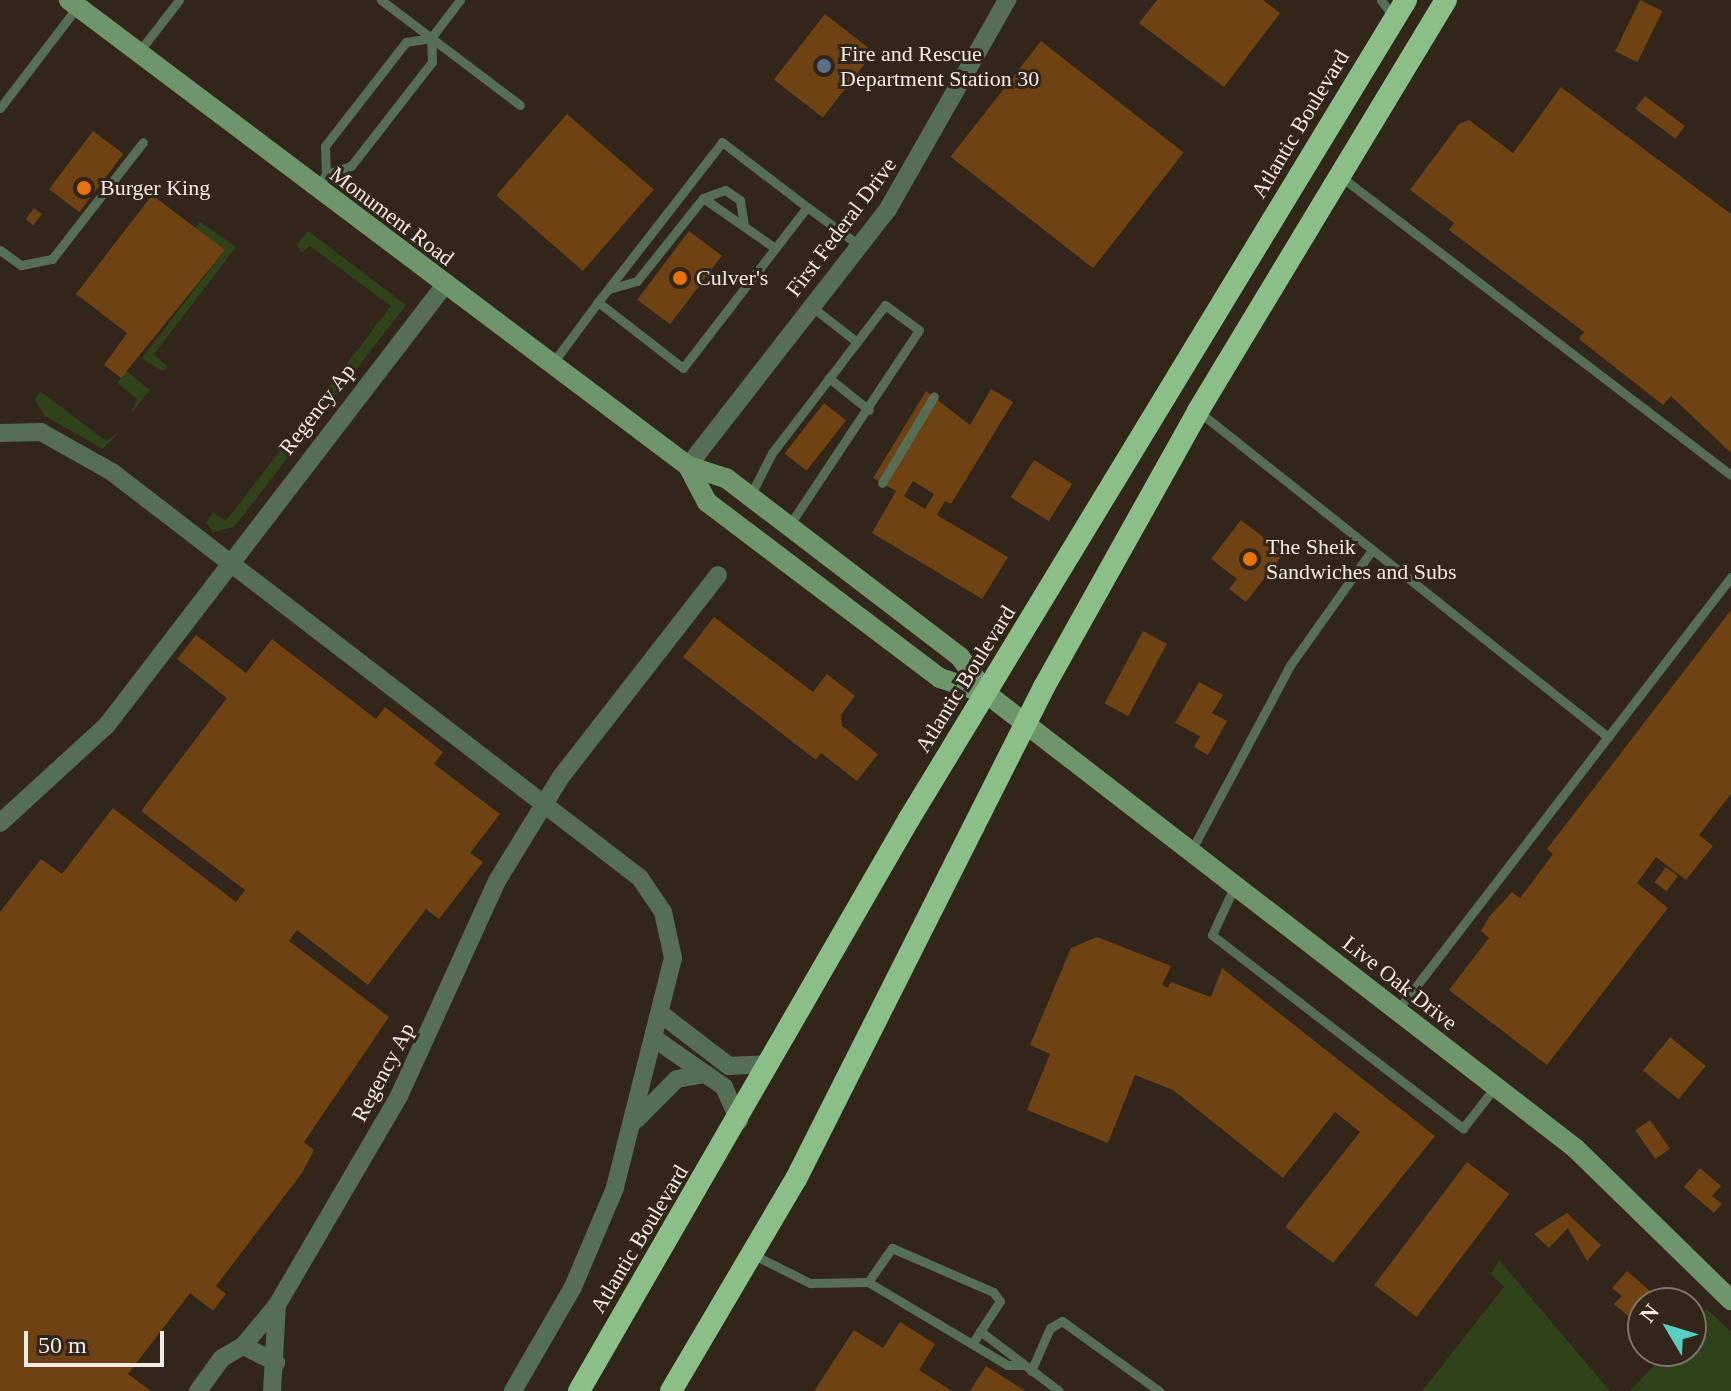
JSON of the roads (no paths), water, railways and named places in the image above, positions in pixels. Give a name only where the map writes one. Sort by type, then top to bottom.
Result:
[{"type":"highway","points":[[671,1391],[754,1255],[1024,723],[1198,411],[1446,0]]},
{"type":"highway","name":"Atlantic Boulevard","points":[[579,1391],[987,694],[1401,9]]},
{"type":"highway","points":[[1333,118],[1339,132],[1326,154],[1339,175]]},
{"type":"main road","name":"Monument Road","points":[[74,3],[138,53],[321,181],[444,286],[688,466],[750,496],[968,663],[987,694]]},
{"type":"main road","name":"Monument Road","points":[[688,466],[707,502],[940,678],[987,694],[1024,723]]},
{"type":"main road","name":"Live Oak Drive","points":[[1024,723],[1598,1168],[1731,1300]]},
{"type":"street","name":"First Federal Drive","points":[[688,466],[859,245],[931,144],[1007,0]]},
{"type":"street","name":"Regency Ap","points":[[0,823],[107,725],[228,562],[444,286]]},
{"type":"street","points":[[0,433],[41,432],[65,441],[640,878],[663,912],[673,958],[634,1122],[593,1245],[513,1391]]},
{"type":"street","name":"Regency Ap","points":[[272,1391],[277,1305],[399,1096],[483,909],[543,805],[718,575]]},
{"type":"street","points":[[661,1014],[729,1066],[770,1064]]},
{"type":"street","points":[[655,1039],[724,1087],[739,1121]]},
{"type":"street","points":[[634,1122],[677,1079],[706,1074]]},
{"type":"street","points":[[198,1391],[222,1358],[243,1346],[277,1305]]},
{"type":"street","points":[[243,1346],[276,1362]]},
{"type":"lane","points":[[138,53],[179,0]]},
{"type":"lane","points":[[381,0],[520,105]]},
{"type":"lane","points":[[321,181],[351,166],[432,62],[431,38],[460,0]]},
{"type":"lane","points":[[1381,0],[1401,9]]},
{"type":"lane","points":[[0,108],[74,3]]},
{"type":"lane","points":[[321,181],[325,146],[406,42],[431,38]]},
{"type":"lane","points":[[0,250],[21,265],[52,259],[143,142]]},
{"type":"lane","points":[[551,365],[722,142],[859,245]]},
{"type":"lane","points":[[1339,175],[1731,475]]},
{"type":"lane","points":[[609,289],[637,281],[703,198],[725,190],[740,200],[744,226]]},
{"type":"lane","points":[[703,198],[775,248]]},
{"type":"lane","points":[[598,302],[683,368],[807,207]]},
{"type":"lane","points":[[750,496],[772,453],[885,305],[919,330],[869,410],[789,526]]},
{"type":"lane","points":[[812,307],[857,342]]},
{"type":"lane","points":[[829,378],[869,410]]},
{"type":"lane","points":[[882,483],[934,396]]},
{"type":"lane","points":[[1198,411],[1608,737]]},
{"type":"lane","points":[[1191,851],[1291,664],[1372,550]]},
{"type":"lane","points":[[1397,1011],[1731,577]]},
{"type":"lane","points":[[1235,885],[1212,935],[1463,1128],[1495,1087]]},
{"type":"lane","points":[[868,1282],[889,1248],[998,1296],[972,1344]]},
{"type":"lane","points":[[754,1255],[810,1283],[868,1282],[1007,1365],[1027,1368]]},
{"type":"lane","points":[[1027,1368],[1050,1328],[1062,1321],[1159,1391]]},
{"type":"lane","points":[[980,1331],[1059,1391]]},
{"type":"place","name":"Fire and Rescue Department Station 30","points":[[824,66]]},
{"type":"place","name":"Burger King","points":[[84,188]]},
{"type":"place","name":"Culver's","points":[[680,278]]},
{"type":"place","name":"The Sheik Sandwiches and Subs","points":[[1250,559]]}]
